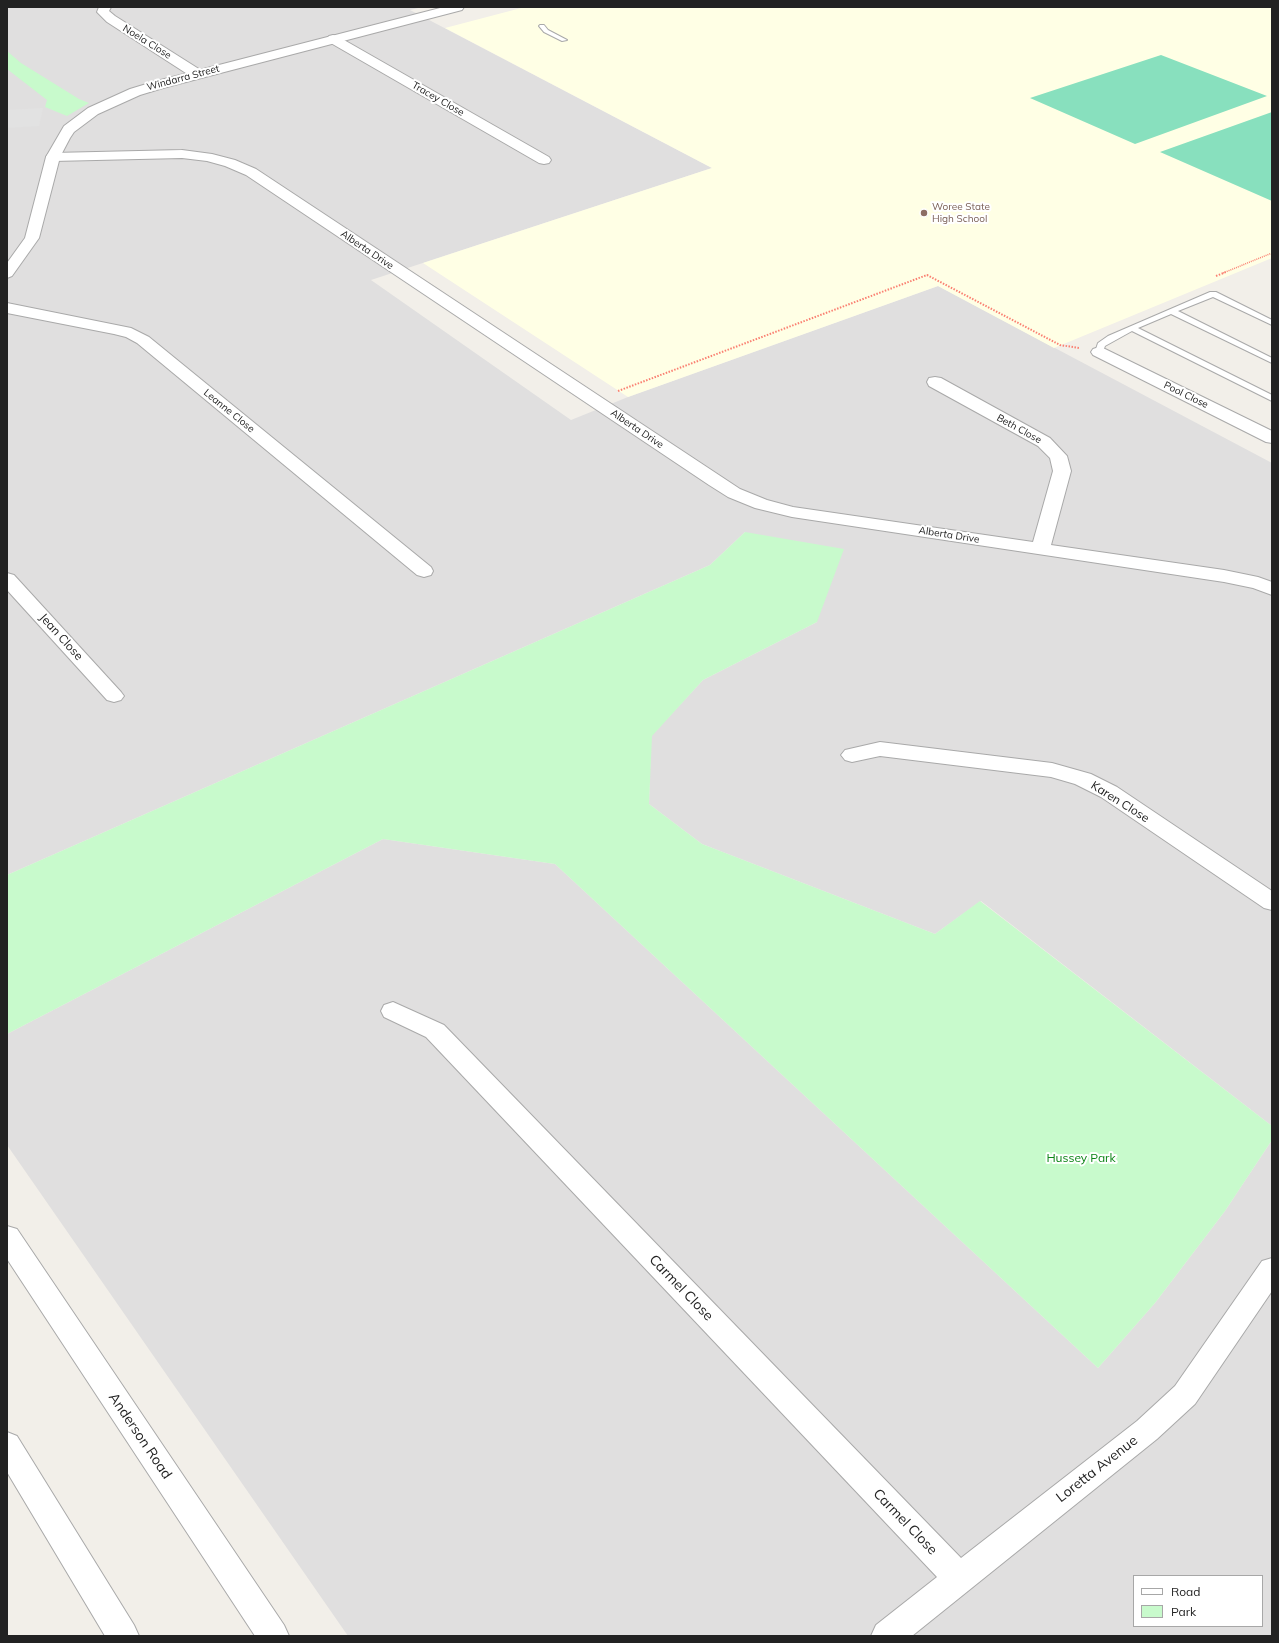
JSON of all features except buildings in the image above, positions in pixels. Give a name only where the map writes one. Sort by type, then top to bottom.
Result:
[{"type":"street","name":"Noela Close","points":[[105,7],[103,12],[111,19],[197,74]]},
{"type":"street","name":"Windarra Street","points":[[7,273],[32,238],[53,157],[69,129],[93,111],[135,92],[197,74],[458,7]]},
{"type":"street","name":"Tracey Close","points":[[333,39],[544,160]]},
{"type":"street","name":"Alberta Drive","points":[[53,157],[182,154],[207,157],[230,163],[251,172],[715,481],[734,493],[761,504],[792,512],[1224,576],[1258,583],[1272,589]]},
{"type":"street","name":"Leanne Close","points":[[7,308],[114,329],[130,333],[143,340],[424,571]]},
{"type":"street","name":"Pool Close","points":[[1099,352],[1272,438]]},
{"type":"street","name":"Beth Close","points":[[935,382],[1044,442],[1058,456],[1062,471],[1040,549]]},
{"type":"street","name":"Jean Close","points":[[7,579],[114,696]]},
{"type":"street","name":"Karen Close","points":[[852,755],[880,749],[1052,770],[1083,779],[1109,792],[1272,902]]},
{"type":"street","name":"Carmel Close","points":[[393,1011],[435,1031],[959,1578]]},
{"type":"street","name":"Anderson Road","points":[[7,1237],[273,1636]]},
{"type":"street","name":"Loretta Avenue","points":[[887,1636],[1147,1430],[1185,1395],[1272,1269]]},
{"type":"street","points":[[7,1445],[123,1636]]},
{"type":"lane","points":[[542,26],[546,31],[564,40]]},
{"type":"lane","points":[[1099,352],[1101,345],[1132,328],[1213,294],[1272,323]]},
{"type":"lane","points":[[1171,311],[1272,361]]},
{"type":"lane","points":[[1132,328],[1272,398]]},
{"type":"path","points":[[1218,281],[1212,278],[1272,253]]},
{"type":"path","points":[[594,400],[927,275],[1060,345],[1099,352]]},
{"type":"shaded area","points":[[7,7],[422,7],[410,10],[712,168],[371,280],[571,420],[628,397],[938,286],[1272,463],[1272,1126],[981,901],[935,934],[702,844],[649,804],[651,736],[703,680],[817,622],[745,532],[710,565],[7,875]]},
{"type":"shaded area","name":"Woree State High School","points":[[525,7],[1272,7],[1272,258],[1054,348],[938,286],[628,397],[423,263],[712,168],[445,28]]},
{"type":"shaded area","points":[[43,108],[39,126],[7,128],[7,110]]},
{"type":"shaded area","points":[[383,839],[555,864],[1098,1368],[1155,1303],[1225,1211],[1272,1140],[1272,1636],[348,1636],[7,1145],[7,1034]]},
{"type":"green space","points":[[7,51],[21,63],[79,99],[89,103],[67,116],[45,107],[47,100],[7,69]]},
{"type":"green space","points":[[1161,55],[1267,96],[1135,144],[1030,98]]},
{"type":"green space","points":[[1272,112],[1272,201],[1160,152]]},
{"type":"green space","name":"Hussey Park","points":[[745,532],[844,549],[817,622],[703,680],[652,736],[649,804],[702,844],[935,934],[980,901],[1272,1126],[1272,1140],[1225,1211],[1155,1303],[1098,1368],[555,864],[383,839],[7,1034],[7,875],[710,565]]},
{"type":"place","name":"Woree State High School","points":[[924,213]]}]
